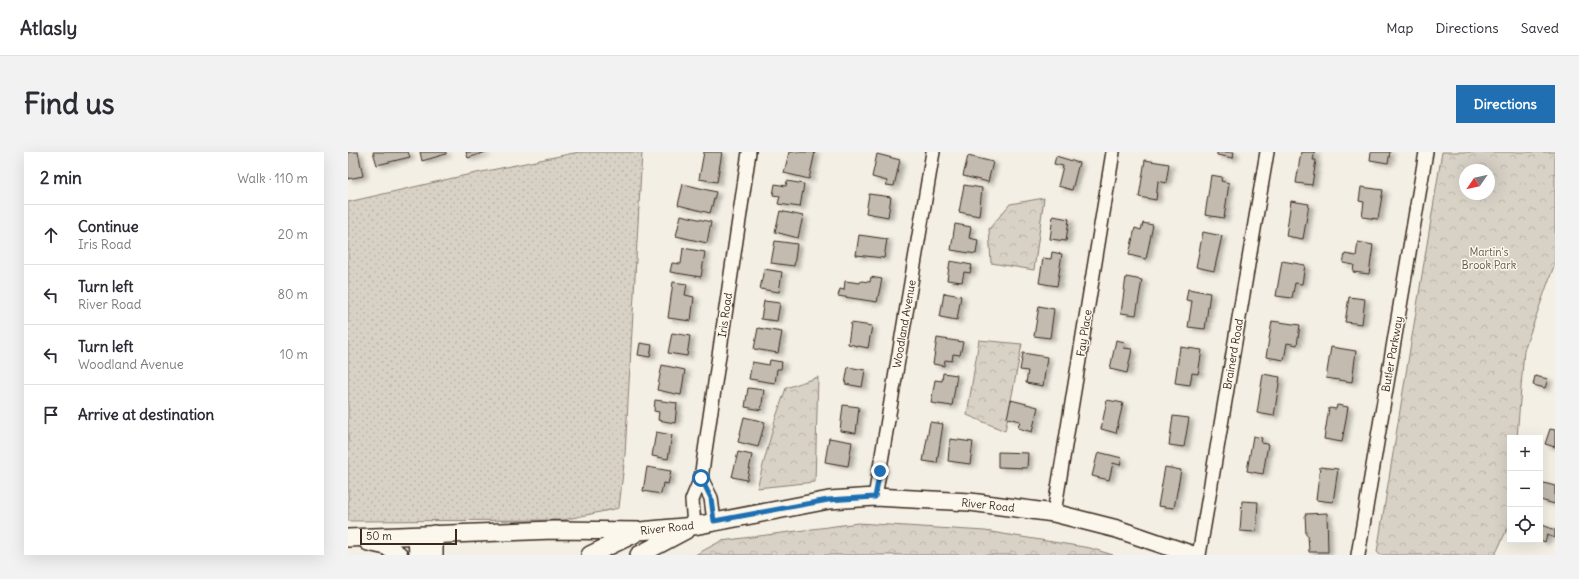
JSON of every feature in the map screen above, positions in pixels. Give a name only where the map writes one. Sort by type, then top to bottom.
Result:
[{"type":"main road","name":"River Road","points":[[348,538],[553,530],[640,531],[694,526],[828,500],[875,497],[970,502],[1054,513],[1117,529],[1193,555]]},
{"type":"main road","points":[[639,555],[694,526]]},
{"type":"main road","points":[[590,555],[640,531]]},
{"type":"main road","points":[[434,534],[434,555]]},
{"type":"main road","points":[[417,536],[418,555]]},
{"type":"main road","points":[[348,538],[386,546],[399,555]]},
{"type":"street","name":"Iris Road","points":[[694,526],[692,500],[701,478],[749,152]]},
{"type":"street","name":"Woodland Avenue","points":[[875,497],[933,152]]},
{"type":"street","name":"Fay Place","points":[[1054,513],[1113,152]]},
{"type":"street","name":"Brainerd Road","points":[[1199,555],[1267,152]]},
{"type":"street","name":"Butler Parkway","points":[[1358,555],[1426,152]]},
{"type":"street","points":[[701,478],[711,498],[714,521]]},
{"type":"green space","points":[[579,152],[642,152],[625,455],[619,508],[563,520],[348,521],[348,202],[462,176]]},
{"type":"green space","name":"Martin's Brook Park","points":[[1442,152],[1555,152],[1555,263],[1524,350],[1517,435],[1507,435],[1507,529],[1495,555],[1380,555],[1377,552]]},
{"type":"green space","points":[[1044,198],[1034,270],[991,263],[989,229],[1010,204]]},
{"type":"green space","points":[[979,340],[1022,344],[1005,431],[967,415]]},
{"type":"green space","points":[[818,377],[815,482],[757,488],[775,420],[786,388]]},
{"type":"green space","points":[[858,523],[985,531],[1090,548],[1113,555],[695,555],[721,541]]},
{"type":"building","points":[[348,152],[358,152],[363,176],[348,179]]},
{"type":"building","points":[[373,152],[408,152],[410,157],[377,165]]},
{"type":"building","points":[[420,152],[446,152],[446,154],[422,161]]},
{"type":"building","points":[[466,152],[486,152],[468,158]]},
{"type":"building","points":[[704,152],[722,152],[717,182],[699,179]]},
{"type":"building","points":[[789,152],[815,152],[809,179],[784,173]]},
{"type":"building","points":[[1217,152],[1234,152],[1233,158],[1217,155]]},
{"type":"building","points":[[1301,152],[1315,152],[1313,160],[1316,160],[1312,185],[1296,183]]},
{"type":"building","points":[[1371,152],[1390,152],[1388,163],[1370,160]]},
{"type":"building","points":[[877,154],[900,160],[894,186],[886,185],[887,181],[872,177]]},
{"type":"building","points":[[968,156],[993,162],[988,182],[963,176]]},
{"type":"building","points":[[1056,156],[1079,163],[1072,190],[1058,186],[1063,166],[1054,164]]},
{"type":"building","points":[[1145,160],[1169,164],[1166,183],[1158,181],[1156,200],[1139,197]]},
{"type":"building","points":[[1211,175],[1222,177],[1221,181],[1229,183],[1224,218],[1205,215]]},
{"type":"building","points":[[787,181],[804,184],[800,207],[778,204],[780,196],[773,195],[775,184],[786,186]]},
{"type":"building","points":[[683,184],[716,192],[710,213],[678,205]]},
{"type":"building","points":[[964,185],[982,188],[979,216],[959,212]]},
{"type":"building","points":[[1361,187],[1383,190],[1378,219],[1362,217],[1364,202],[1359,201]]},
{"type":"building","points":[[869,194],[891,197],[888,217],[866,213]]},
{"type":"building","points":[[1291,201],[1309,204],[1303,239],[1286,236]]},
{"type":"building","points":[[780,211],[803,216],[798,238],[775,232]]},
{"type":"building","points":[[681,215],[711,222],[707,243],[676,236]]},
{"type":"building","points":[[1053,216],[1069,219],[1066,241],[1050,239]]},
{"type":"building","points":[[1143,223],[1153,225],[1146,259],[1129,255],[1135,228],[1141,230]]},
{"type":"building","points":[[955,224],[971,227],[969,238],[978,240],[976,254],[951,250]]},
{"type":"building","points":[[1203,232],[1222,236],[1214,271],[1196,267]]},
{"type":"building","points":[[859,235],[887,239],[884,258],[856,255]]},
{"type":"building","points":[[775,241],[797,244],[794,266],[771,263]]},
{"type":"building","points":[[1358,242],[1373,245],[1369,274],[1353,272],[1354,265],[1343,263],[1345,254],[1356,256]]},
{"type":"building","points":[[683,248],[705,252],[701,277],[670,272],[672,263],[681,264]]},
{"type":"building","points":[[1052,252],[1062,254],[1057,286],[1039,283],[1043,258],[1051,259]]},
{"type":"building","points":[[950,261],[972,265],[970,273],[964,272],[962,282],[947,280]]},
{"type":"building","points":[[1282,261],[1305,265],[1302,284],[1295,283],[1292,298],[1276,296]]},
{"type":"building","points":[[764,269],[782,272],[779,292],[760,289]]},
{"type":"building","points":[[871,277],[882,279],[877,302],[838,296],[840,289],[844,290],[845,281],[860,283],[861,281],[870,282]]},
{"type":"building","points":[[1126,277],[1142,280],[1136,315],[1121,313]]},
{"type":"building","points":[[673,282],[687,284],[685,295],[694,297],[691,321],[668,318]]},
{"type":"building","points":[[1188,289],[1210,293],[1205,329],[1188,327],[1192,301],[1186,300]]},
{"type":"building","points":[[944,293],[961,296],[957,320],[940,317]]},
{"type":"building","points":[[1349,297],[1365,299],[1362,324],[1345,322]]},
{"type":"building","points":[[764,301],[780,303],[777,321],[761,319]]},
{"type":"building","points":[[1039,306],[1054,309],[1050,338],[1034,336]]},
{"type":"building","points":[[1272,321],[1300,325],[1297,345],[1287,343],[1284,360],[1266,357]]},
{"type":"building","points":[[851,323],[872,326],[868,348],[848,344]]},
{"type":"building","points":[[758,328],[782,332],[778,353],[754,349]]},
{"type":"building","points":[[672,333],[690,336],[687,356],[668,353]]},
{"type":"building","points":[[937,338],[963,342],[960,355],[953,354],[952,361],[945,360],[944,366],[933,364]]},
{"type":"building","points":[[1116,340],[1125,342],[1124,348],[1132,349],[1127,373],[1110,369]]},
{"type":"building","points":[[640,343],[652,345],[650,357],[638,355]]},
{"type":"building","points":[[1180,347],[1202,350],[1198,374],[1192,373],[1190,385],[1175,383]]},
{"type":"building","points":[[1331,347],[1356,351],[1352,382],[1326,378]]},
{"type":"building","points":[[1023,353],[1047,357],[1043,386],[1026,383],[1028,371],[1020,370]]},
{"type":"building","points":[[770,360],[782,362],[781,369],[777,369],[775,383],[749,379],[752,362],[769,365]]},
{"type":"building","points":[[662,365],[685,370],[681,395],[657,390]]},
{"type":"building","points":[[848,367],[865,370],[862,387],[845,384]]},
{"type":"building","points":[[943,373],[957,375],[952,406],[931,403],[935,380],[942,381]]},
{"type":"building","points":[[1263,374],[1280,377],[1274,416],[1257,413]]},
{"type":"building","points":[[1535,376],[1548,379],[1545,388],[1533,385]]},
{"type":"building","points":[[748,388],[764,390],[761,410],[745,407]]},
{"type":"building","points":[[655,400],[677,403],[675,423],[658,420],[659,412],[654,411]]},
{"type":"building","points":[[1011,400],[1038,407],[1032,432],[1018,428],[1020,421],[1007,418]]},
{"type":"building","points":[[1107,400],[1123,403],[1116,433],[1101,429]]},
{"type":"building","points":[[843,405],[859,407],[856,433],[840,431]]},
{"type":"building","points":[[1337,405],[1348,407],[1342,442],[1324,439],[1329,408],[1336,409]]},
{"type":"building","points":[[1173,416],[1189,418],[1184,447],[1169,445]]},
{"type":"building","points":[[744,417],[765,422],[758,447],[738,442]]},
{"type":"building","points":[[930,422],[943,424],[937,463],[923,461]]},
{"type":"building","points":[[1550,429],[1555,430],[1555,447],[1545,444]]},
{"type":"building","points":[[656,432],[672,435],[668,459],[652,456]]},
{"type":"building","points":[[1253,436],[1262,438],[1261,443],[1268,444],[1263,474],[1247,471]]},
{"type":"building","points":[[829,438],[852,442],[848,466],[825,462]]},
{"type":"building","points":[[950,439],[973,442],[970,464],[948,461]]},
{"type":"building","points":[[738,452],[752,455],[747,480],[732,477]]},
{"type":"building","points":[[998,452],[1028,453],[1027,468],[998,467]]},
{"type":"building","points":[[1098,452],[1122,458],[1120,465],[1113,463],[1109,480],[1092,476]]},
{"type":"building","points":[[647,467],[671,471],[668,484],[663,483],[661,494],[643,491]]},
{"type":"building","points":[[1165,467],[1181,470],[1174,508],[1158,506]]},
{"type":"building","points":[[1320,467],[1338,469],[1333,502],[1316,500]]},
{"type":"building","points":[[1543,483],[1555,486],[1555,504],[1543,501]]},
{"type":"building","points":[[1242,501],[1258,502],[1256,532],[1240,531]]},
{"type":"building","points":[[1327,513],[1328,552],[1309,552],[1308,535],[1306,535],[1305,514]]},
{"type":"building","points":[[1543,525],[1555,530],[1555,538],[1547,535],[1545,542],[1543,541]]},
{"type":"route","points":[[701,478],[711,498],[714,521],[828,500],[875,497],[880,471]]}]
